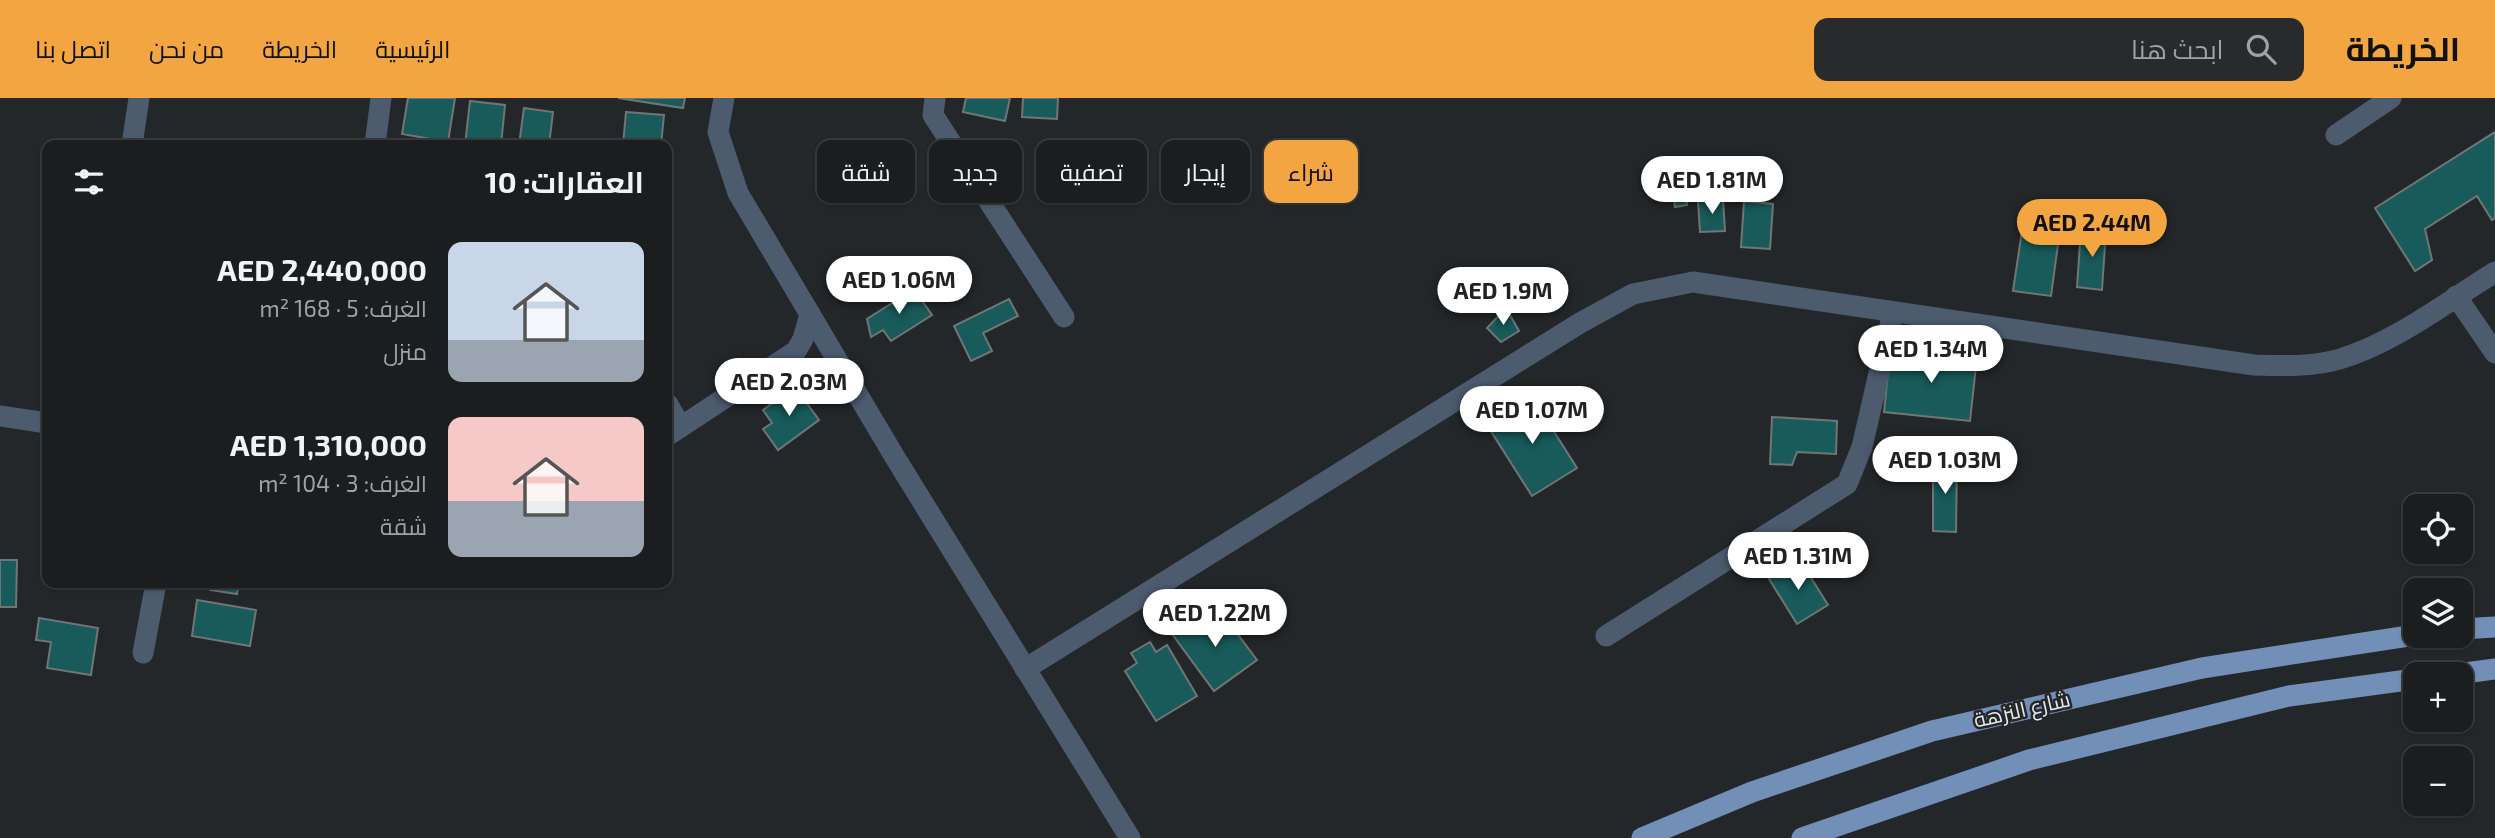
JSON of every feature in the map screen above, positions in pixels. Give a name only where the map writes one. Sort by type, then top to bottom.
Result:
[{"type":"main road","points":[[2473,628],[2495,627]]},
{"type":"main road","name":"شارع النزهة","points":[[1642,838],[1752,792],[1933,732],[2202,668],[2403,637]]},
{"type":"main road","points":[[2473,672],[2495,669]]},
{"type":"main road","points":[[1802,838],[2029,760],[2289,696],[2403,682]]},
{"type":"street","points":[[133,140],[139,98]]},
{"type":"street","points":[[376,140],[381,98]]},
{"type":"street","points":[[724,98],[718,132],[738,193],[834,356],[1130,838]]},
{"type":"street","points":[[934,98],[933,115],[1065,317]]},
{"type":"street","points":[[2336,135],[2392,98]]},
{"type":"street","points":[[1025,669],[1580,323],[1633,294],[1693,282],[2254,365],[2305,366],[2341,359],[2385,341],[2495,272]]},
{"type":"street","points":[[2456,296],[2495,353]]},
{"type":"street","points":[[1606,635],[1847,484],[1862,447],[1893,312]]},
{"type":"street","points":[[674,431],[796,351],[803,339],[810,314]]},
{"type":"street","points":[[796,351],[819,351],[834,356]]},
{"type":"street","points":[[0,416],[42,422]]},
{"type":"street","points":[[143,653],[155,588]]},
{"type":"building","points":[[408,98],[455,98],[448,140],[402,134]]},
{"type":"building","points":[[618,98],[685,98],[683,108]]},
{"type":"building","points":[[966,98],[1010,98],[1005,121],[963,112]]},
{"type":"building","points":[[1023,98],[1058,98],[1057,119],[1022,117]]},
{"type":"building","points":[[470,101],[505,105],[502,140],[466,140]]},
{"type":"building","points":[[524,108],[553,112],[550,140],[520,140]]},
{"type":"building","points":[[626,112],[664,115],[662,140],[623,140]]},
{"type":"building","points":[[2495,132],[2495,218],[2492,220],[2477,196],[2425,229],[2432,260],[2415,271],[2375,208]]},
{"type":"building","points":[[1684,186],[1687,205],[1675,207],[1672,187]]},
{"type":"building","points":[[1723,199],[1725,231],[1700,232],[1698,201]]},
{"type":"building","points":[[1744,201],[1773,204],[1770,249],[1741,247]]},
{"type":"building","points":[[2024,217],[2061,222],[2051,296],[2013,291]]},
{"type":"building","points":[[2081,228],[2106,230],[2102,290],[2077,287]]},
{"type":"building","points":[[914,289],[932,315],[891,341],[883,330],[871,337],[867,319]]},
{"type":"building","points":[[1009,299],[1018,316],[983,333],[992,351],[971,361],[954,326]]},
{"type":"building","points":[[1506,308],[1519,331],[1501,342],[1487,328]]},
{"type":"building","points":[[1913,350],[1977,357],[1970,421],[1884,412],[1889,363]]},
{"type":"building","points":[[795,387],[819,420],[778,450],[763,429],[772,423],[763,410]]},
{"type":"building","points":[[1532,397],[1577,468],[1532,496],[1487,425]]},
{"type":"building","points":[[1772,417],[1837,421],[1836,454],[1797,452],[1792,465],[1770,464]]},
{"type":"building","points":[[1933,461],[1957,461],[1956,532],[1933,531]]},
{"type":"building","points":[[0,560],[17,560],[16,607],[0,607]]},
{"type":"building","points":[[1800,560],[1828,605],[1797,624],[1769,579]]},
{"type":"building","points":[[210,588],[238,588],[237,594]]},
{"type":"building","points":[[197,600],[256,610],[250,646],[192,636]]},
{"type":"building","points":[[1221,612],[1257,660],[1214,691],[1172,634],[1197,616],[1204,625]]},
{"type":"building","points":[[39,618],[98,628],[91,675],[47,668],[51,642],[36,640]]},
{"type":"building","points":[[1150,642],[1156,652],[1167,645],[1197,696],[1156,721],[1125,671],[1137,663],[1131,653]]}]
